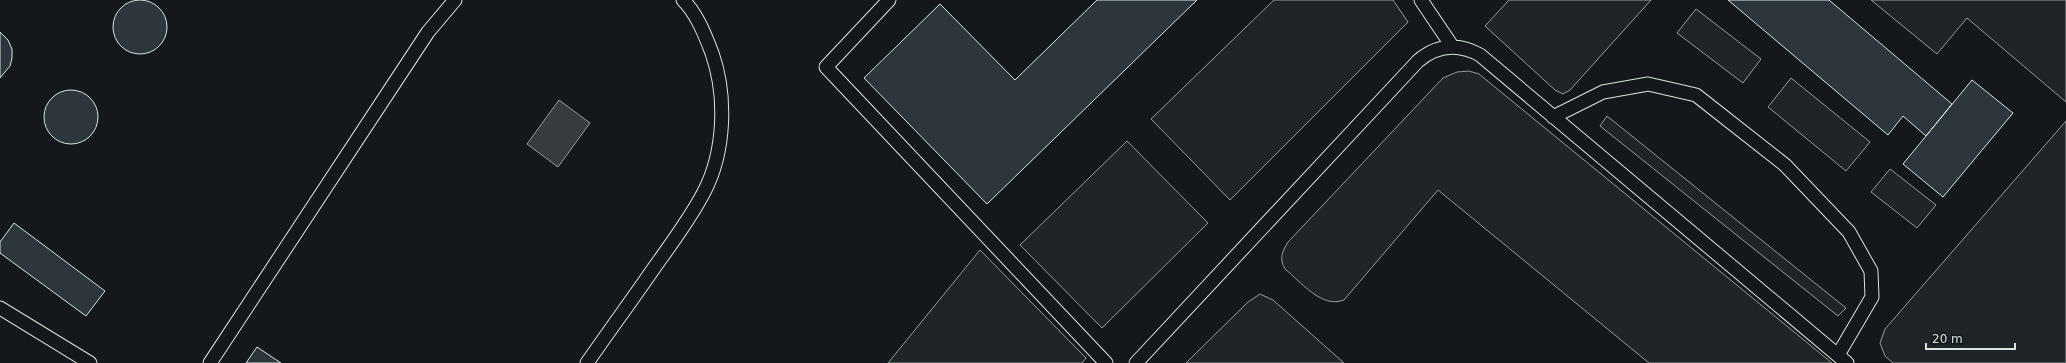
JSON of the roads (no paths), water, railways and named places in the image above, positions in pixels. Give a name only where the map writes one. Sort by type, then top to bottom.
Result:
[{"type":"lane","points":[[210,363],[428,32],[455,0]]},
{"type":"lane","points":[[587,363],[690,217],[705,191],[715,162],[720,131],[722,98],[717,68],[706,37],[689,5],[683,0]]},
{"type":"lane","points":[[889,0],[826,67],[1106,363]]},
{"type":"lane","points":[[1421,0],[1452,46]]},
{"type":"lane","points":[[1136,363],[1418,61],[1434,50],[1452,46],[1462,47],[1480,55],[1553,117],[1842,359],[1872,297],[1871,271],[1849,232],[1785,165],[1696,95],[1648,84],[1603,92],[1553,117]]},
{"type":"lane","points":[[0,308],[90,363]]}]
